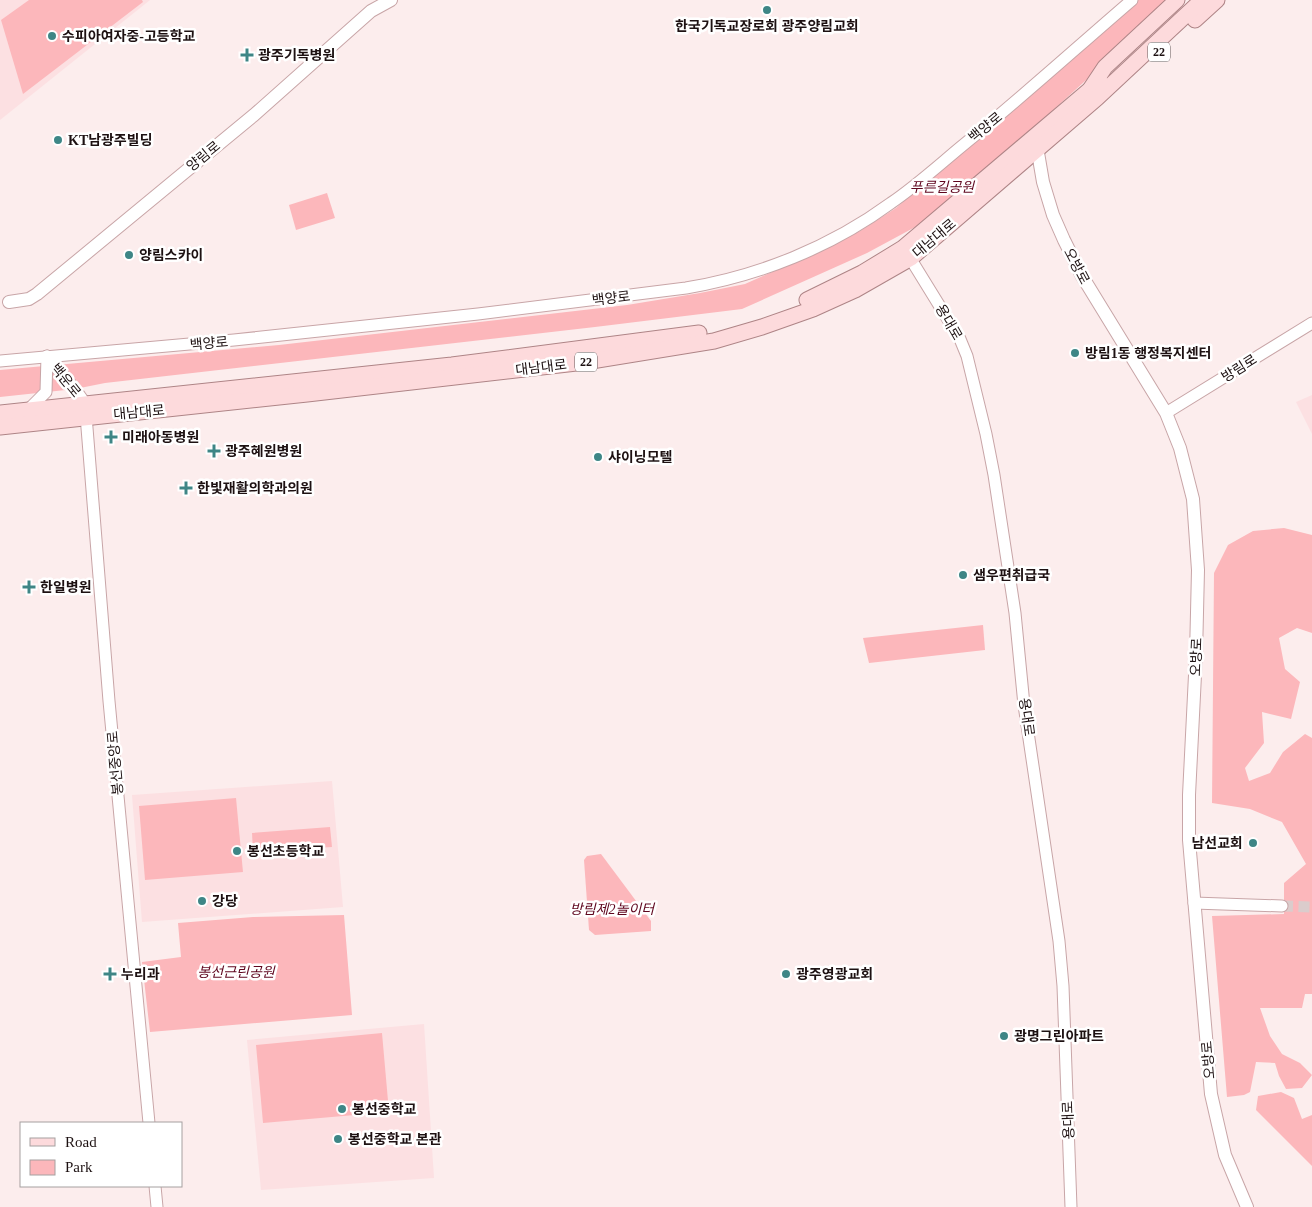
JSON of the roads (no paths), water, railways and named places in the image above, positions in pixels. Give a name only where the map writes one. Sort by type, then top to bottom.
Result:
[{"type":"main road","name":"양림로","points":[[9,302],[29,299],[37,294],[254,115],[371,11],[391,0]]},
{"type":"main road","name":"대남대로","points":[[1092,95],[1105,67],[1177,0]]},
{"type":"main road","name":"대남대로","points":[[1092,95],[1190,0]]},
{"type":"main road","name":"대남대로","points":[[0,413],[86,410],[298,395],[586,362],[714,341],[762,327],[855,290],[907,253],[1202,0]]},
{"type":"main road","name":"대남대로","points":[[1092,95],[1121,85],[1217,0]]},
{"type":"main road","name":"오방로","points":[[1036,143],[1043,182],[1054,215],[1072,257],[1166,413],[1180,448],[1193,499],[1196,540],[1196,655],[1188,818],[1194,903],[1211,1094],[1225,1155],[1247,1207]]},
{"type":"main road","name":"대남대로","points":[[0,427],[86,410]]},
{"type":"street","name":"백양로","points":[[0,361],[234,340],[478,314],[714,284],[761,270],[840,235],[892,203],[1024,95],[1132,0]]},
{"type":"street","name":"용대로","points":[[907,253],[960,339],[967,356],[996,485],[1015,613],[1024,705],[1060,949],[1071,1207]]},
{"type":"street","name":"방림로","points":[[1166,413],[1312,323]]},
{"type":"street","name":"백운로","points":[[47,356],[75,389],[86,410]]},
{"type":"street","points":[[27,411],[46,392],[47,356]]},
{"type":"street","name":"봉선중앙로","points":[[86,410],[109,701],[149,1122]]},
{"type":"street","points":[[1194,903],[1282,906]]},
{"type":"street","points":[[154,1187],[156,1207]]},
{"type":"tunnel","points":[[1282,906],[1312,907]]},
{"type":"place","name":"한국기독교장로회 광주양림교회","points":[[767,10]]},
{"type":"place","name":"수피아여자중-고등학교","points":[[52,36]]},
{"type":"place","name":"광주기독병원","points":[[247,55]]},
{"type":"place","name":"KT남광주빌딩","points":[[58,140]]},
{"type":"place","name":"양림스카이","points":[[129,255]]},
{"type":"place","name":"방림1동 행정복지센터","points":[[1075,353]]},
{"type":"place","name":"미래아동병원","points":[[111,437]]},
{"type":"place","name":"광주혜원병원","points":[[214,451]]},
{"type":"place","name":"샤이닝모텔","points":[[598,457]]},
{"type":"place","name":"한빛재활의학과의원","points":[[186,488]]},
{"type":"place","name":"샘우편취급국","points":[[963,575]]},
{"type":"place","name":"한일병원","points":[[29,587]]},
{"type":"place","name":"남선교회","points":[[1253,843]]},
{"type":"place","name":"봉선초등학교","points":[[237,851]]},
{"type":"place","name":"강당","points":[[202,901]]},
{"type":"place","name":"누리과","points":[[110,974]]},
{"type":"place","name":"광주영광교회","points":[[786,974]]},
{"type":"place","name":"광명그린아파트","points":[[1004,1036]]},
{"type":"place","name":"봉선중학교","points":[[342,1109]]},
{"type":"place","name":"봉선중학교 본관","points":[[338,1139]]},
{"type":"park label","name":"푸른길공원","points":[[942,187]]},
{"type":"park label","name":"방림제2놀이터","points":[[612,909]]},
{"type":"park label","name":"봉선근린공원","points":[[236,972]]}]
